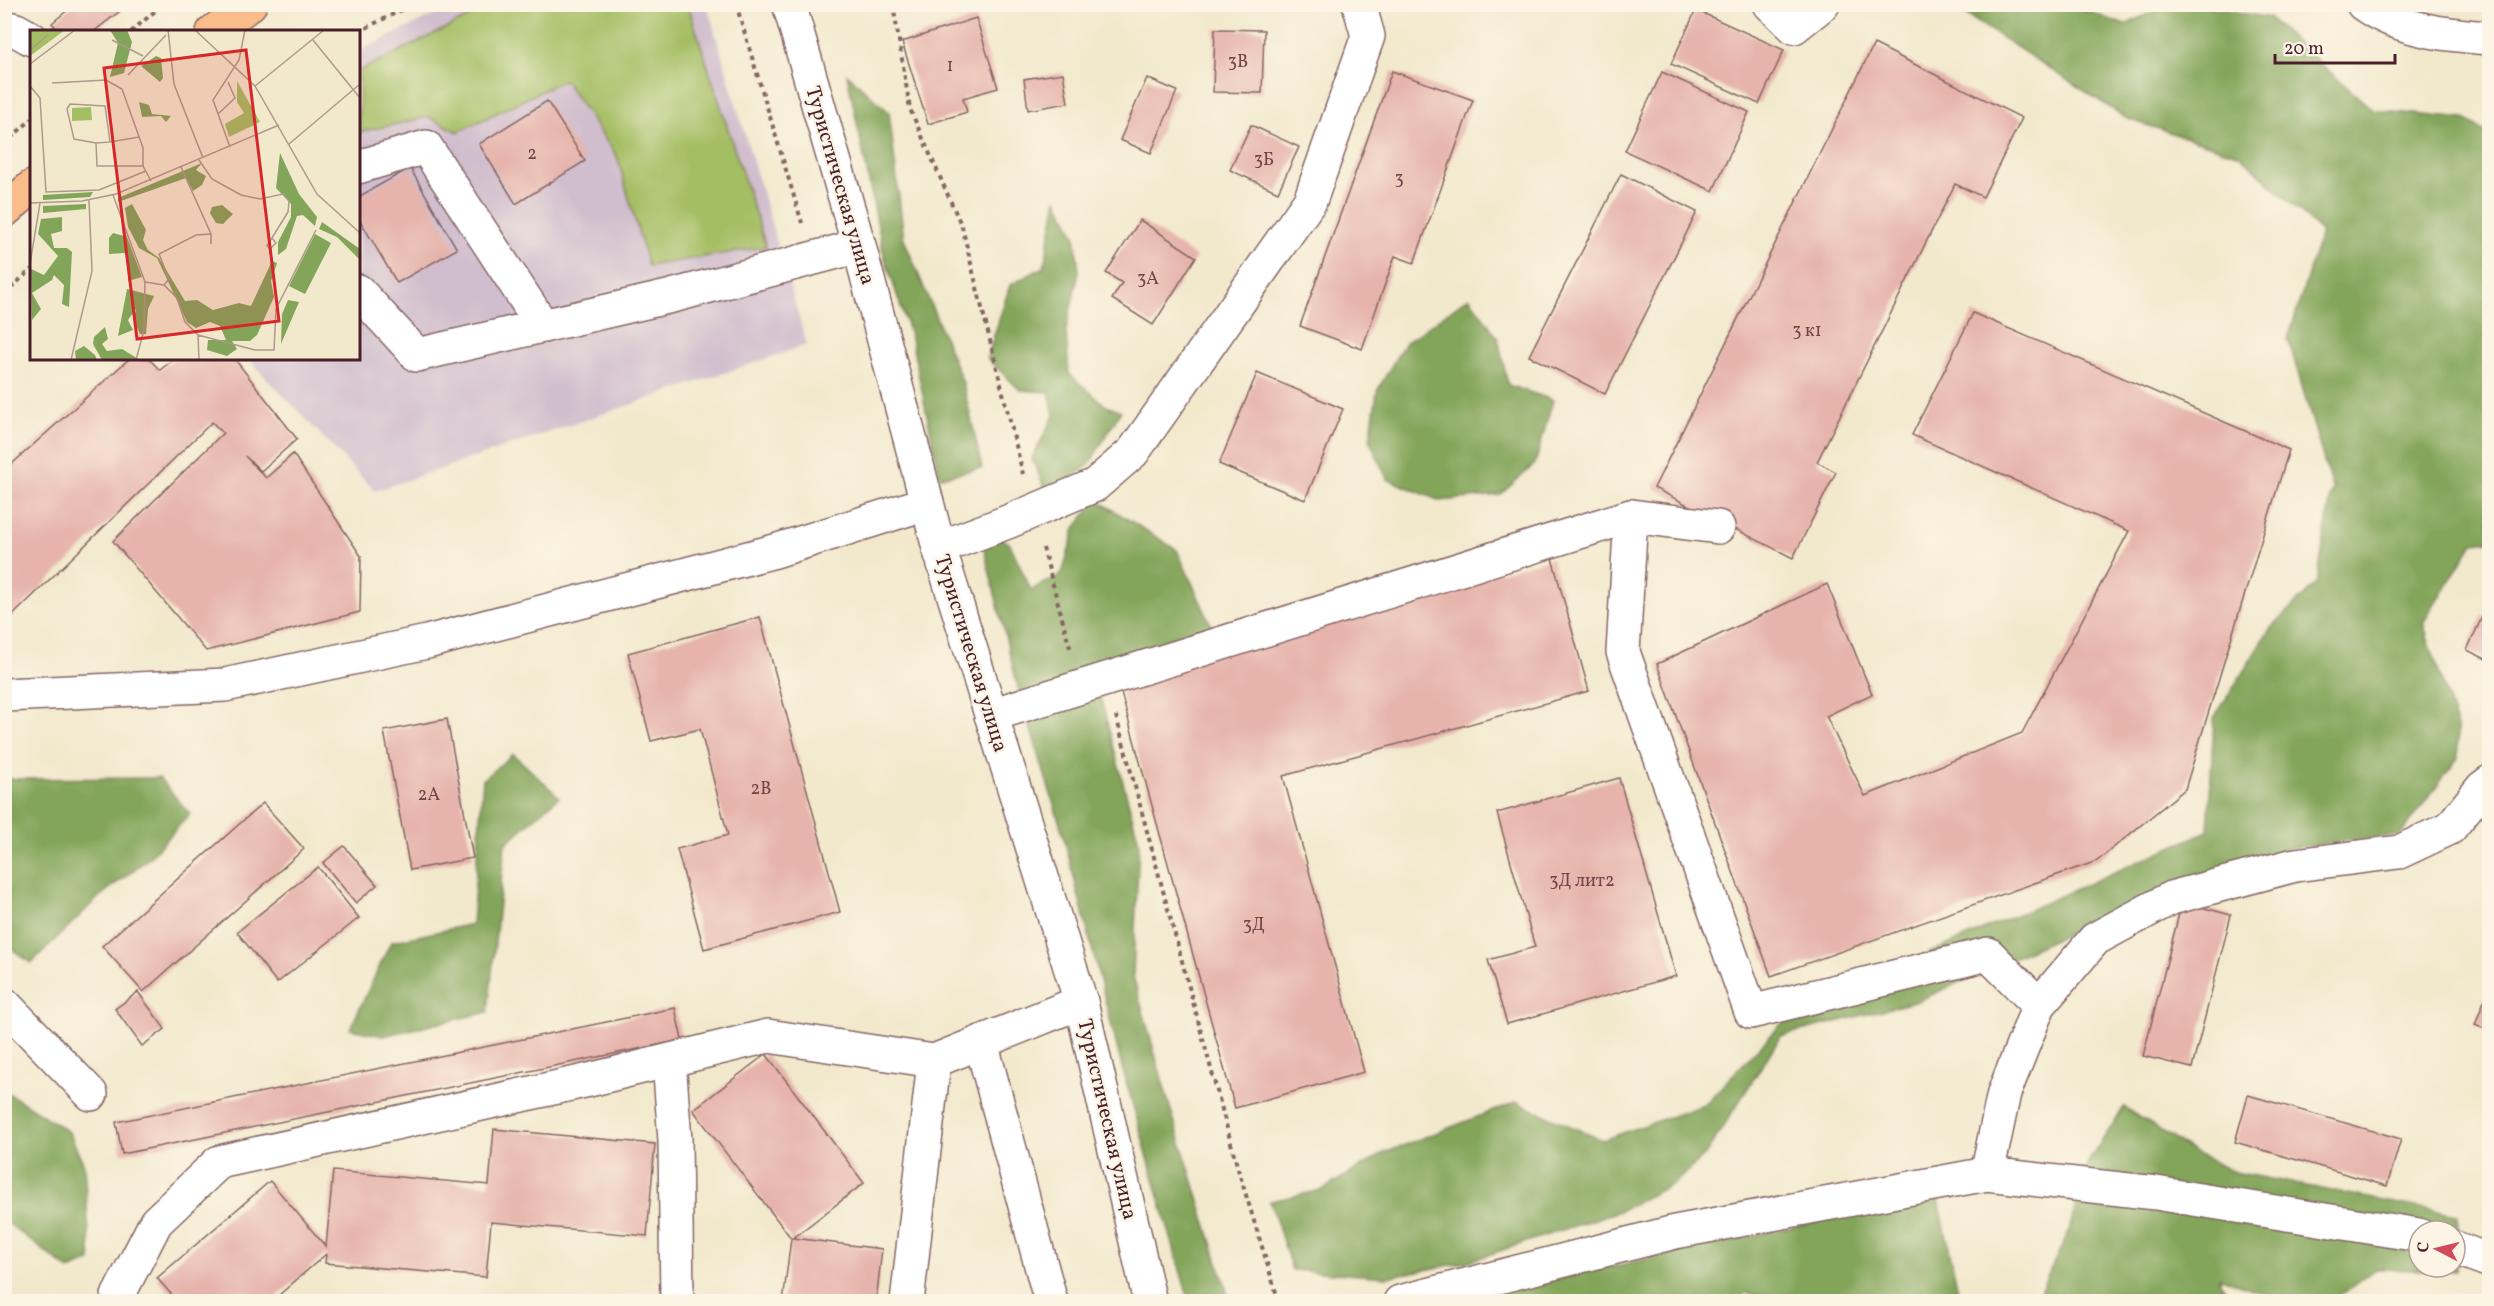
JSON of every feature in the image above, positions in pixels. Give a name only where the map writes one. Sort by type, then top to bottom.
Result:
[{"type":"main road","points":[[216,30],[250,4]]},
{"type":"main road","points":[[4,211],[30,189]]},
{"type":"street","name":"Туристическая улица","points":[[789,4],[859,246],[939,548],[1081,1002],[1150,1302]]},
{"type":"street","points":[[939,548],[1095,485],[1133,452],[1310,201],[1368,36],[1359,4]]},
{"type":"street","points":[[1770,4],[1794,27],[1823,4]]},
{"type":"street","points":[[2363,4],[2378,15],[2445,35],[2490,38]]},
{"type":"street","points":[[4,27],[16,30],[30,38]]},
{"type":"street","points":[[360,166],[426,147],[543,326]]},
{"type":"street","points":[[360,293],[417,355],[672,296],[859,246]]},
{"type":"street","points":[[4,695],[225,685],[427,642],[775,551],[927,503]]},
{"type":"street","points":[[1631,516],[1623,652],[1751,1012],[1988,954],[2039,1005]]},
{"type":"street","points":[[991,715],[1631,516],[1718,527]]},
{"type":"street","points":[[1987,1174],[2004,1093],[2039,1005],[2095,939],[2171,898],[2295,865],[2399,852],[2450,828],[2482,788],[2490,782]]},
{"type":"street","points":[[118,1302],[118,1296],[156,1222],[219,1162],[585,1081],[768,1036],[934,1060],[1081,1002]]},
{"type":"street","points":[[4,1004],[91,1094]]},
{"type":"street","points":[[981,1042],[1051,1302]]},
{"type":"street","points":[[907,1302],[934,1060]]},
{"type":"street","points":[[669,1061],[675,1140],[677,1302]]},
{"type":"street","points":[[1400,1302],[1676,1232],[1987,1174],[2156,1193],[2407,1233]]},
{"type":"street","points":[[2467,1253],[2490,1262]]},
{"type":"path","points":[[133,30],[163,4]]},
{"type":"path","points":[[360,31],[414,4]]},
{"type":"path","points":[[736,4],[813,258]]},
{"type":"path","points":[[4,144],[30,121]]},
{"type":"path","points":[[4,294],[30,271]]},
{"type":"shaded area","points":[[455,5],[707,5],[807,345],[375,491],[249,360],[360,360],[360,51]]},
{"type":"green space","points":[[493,5],[688,5],[766,247],[648,266],[617,156],[564,80],[458,132],[429,117],[360,132],[360,71]]},
{"type":"green space","points":[[1951,5],[2071,5],[2125,25],[2166,5],[2203,5],[2269,18],[2373,110],[2465,119],[2489,134],[2489,541],[2473,543],[2423,623],[2457,728],[2458,758],[2400,835],[2289,848],[2146,898],[1918,1001],[1781,1036],[1705,1155],[1675,1183],[1619,1211],[1467,1262],[1387,1277],[1292,1270],[1270,1201],[1322,1190],[1384,1153],[1516,1102],[1602,1140],[1704,1105],[1791,1014],[2208,831],[2214,718],[2270,629],[2317,583],[2332,488],[2288,339],[2321,232],[2240,155],[2128,119]]},
{"type":"green space","points":[[847,74],[889,112],[904,239],[963,383],[982,468],[940,477],[910,334],[884,256]]},
{"type":"green space","points":[[1057,199],[1075,235],[1079,272],[1066,330],[1069,374],[1106,406],[1121,411],[1088,466],[1047,493],[1032,459],[1054,415],[1049,392],[1020,390],[987,358],[1010,285],[1044,267]]},
{"type":"green space","points":[[1469,297],[1498,338],[1508,385],[1553,400],[1535,464],[1500,495],[1440,501],[1387,479],[1370,441],[1377,391],[1404,344]]},
{"type":"green space","points":[[1097,500],[1177,550],[1217,638],[1095,677],[1139,842],[1133,976],[1169,1104],[1230,1301],[1189,1301],[1122,1067],[1063,834],[1018,688],[983,545],[973,517],[1010,544],[1031,590],[1062,574],[1075,528]]},
{"type":"green space","points":[[513,754],[559,797],[505,844],[488,1012],[383,1036],[350,1029],[391,942],[472,924],[483,779]]},
{"type":"green space","points":[[159,778],[190,814],[149,858],[99,897],[31,963],[5,944],[5,779]]},
{"type":"green space","points":[[5,1091],[69,1132],[84,1165],[91,1261],[69,1270],[5,1221]]},
{"type":"green space","points":[[2124,1107],[2195,1153],[2234,1172],[2458,1215],[2458,1219],[2407,1219],[2407,1270],[2375,1269],[2333,1301],[2285,1301],[2219,1277],[2230,1301],[2035,1302],[2069,1231],[2088,1162]]},
{"type":"green space","points":[[1938,1195],[1960,1301],[1790,1302],[1746,1293],[1734,1302],[1451,1302]]},
{"type":"building","points":[[75,4],[115,4],[120,11],[96,30],[57,30],[52,23]]},
{"type":"building","points":[[1696,10],[1784,50],[1759,104],[1671,64]]},
{"type":"building","points":[[976,18],[998,88],[963,98],[967,112],[928,124],[902,42]]},
{"type":"building","points":[[1215,29],[1264,30],[1262,93],[1213,92]]},
{"type":"building","points":[[1874,44],[2022,118],[1983,197],[1955,184],[1817,462],[1836,472],[1793,558],[1654,488]]},
{"type":"building","points":[[1392,71],[1473,100],[1414,263],[1395,256],[1362,349],[1300,326]]},
{"type":"building","points":[[1662,72],[1749,112],[1713,191],[1625,151]]},
{"type":"building","points":[[1063,73],[1068,103],[1028,110],[1024,79]]},
{"type":"building","points":[[1147,78],[1177,91],[1151,153],[1120,140]]},
{"type":"building","points":[[547,101],[585,161],[516,204],[479,144]]},
{"type":"building","points":[[1251,125],[1299,147],[1278,192],[1230,170]]},
{"type":"building","points":[[410,168],[457,249],[397,283],[360,220],[360,196]]},
{"type":"building","points":[[1621,174],[1697,212],[1605,394],[1529,356]]},
{"type":"building","points":[[1140,220],[1196,257],[1153,325],[1112,299],[1122,283],[1106,273]]},
{"type":"building","points":[[1973,313],[2289,450],[2185,789],[2097,861],[1771,976],[1657,664],[1827,584],[1872,694],[1826,716],[1865,796],[2022,733],[2129,531],[1912,435]]},
{"type":"building","points":[[128,360],[150,360],[160,370],[172,360],[236,360],[297,439],[261,471],[245,456],[266,478],[293,454],[361,556],[360,612],[206,651],[113,541],[223,433],[212,422],[9,619],[4,614],[4,471]]},
{"type":"building","points":[[1257,373],[1343,409],[1305,500],[1219,464]]},
{"type":"building","points":[[1552,558],[1589,691],[1283,776],[1364,1072],[1235,1108],[1117,678]]},
{"type":"building","points":[[2483,615],[2490,618],[2490,661],[2467,650]]},
{"type":"building","points":[[760,617],[840,912],[704,949],[677,849],[728,835],[700,729],[651,741],[628,653]]},
{"type":"building","points":[[447,719],[473,858],[410,870],[384,731]]},
{"type":"building","points":[[1619,778],[1676,976],[1507,1024],[1488,960],[1535,947],[1497,813]]},
{"type":"building","points":[[263,803],[304,849],[143,992],[102,946]]},
{"type":"building","points":[[344,846],[377,885],[356,903],[323,863]]},
{"type":"building","points":[[318,867],[359,918],[277,983],[237,932]]},
{"type":"building","points":[[2182,902],[2231,915],[2192,1068],[2143,1056]]},
{"type":"building","points":[[2490,988],[2490,1031],[2475,1025]]},
{"type":"building","points":[[138,992],[165,1029],[142,1046],[115,1009]]},
{"type":"building","points":[[675,1008],[682,1040],[122,1154],[116,1122]]},
{"type":"building","points":[[766,1054],[864,1183],[793,1238],[882,1249],[876,1302],[783,1302],[791,1238],[693,1110]]},
{"type":"building","points":[[2248,1095],[2401,1139],[2387,1186],[2235,1142]]},
{"type":"building","points":[[494,1129],[655,1144],[647,1236],[491,1222],[486,1277],[325,1263],[326,1254],[271,1302],[178,1302],[157,1278],[270,1181],[326,1247],[333,1171],[489,1185]]}]
